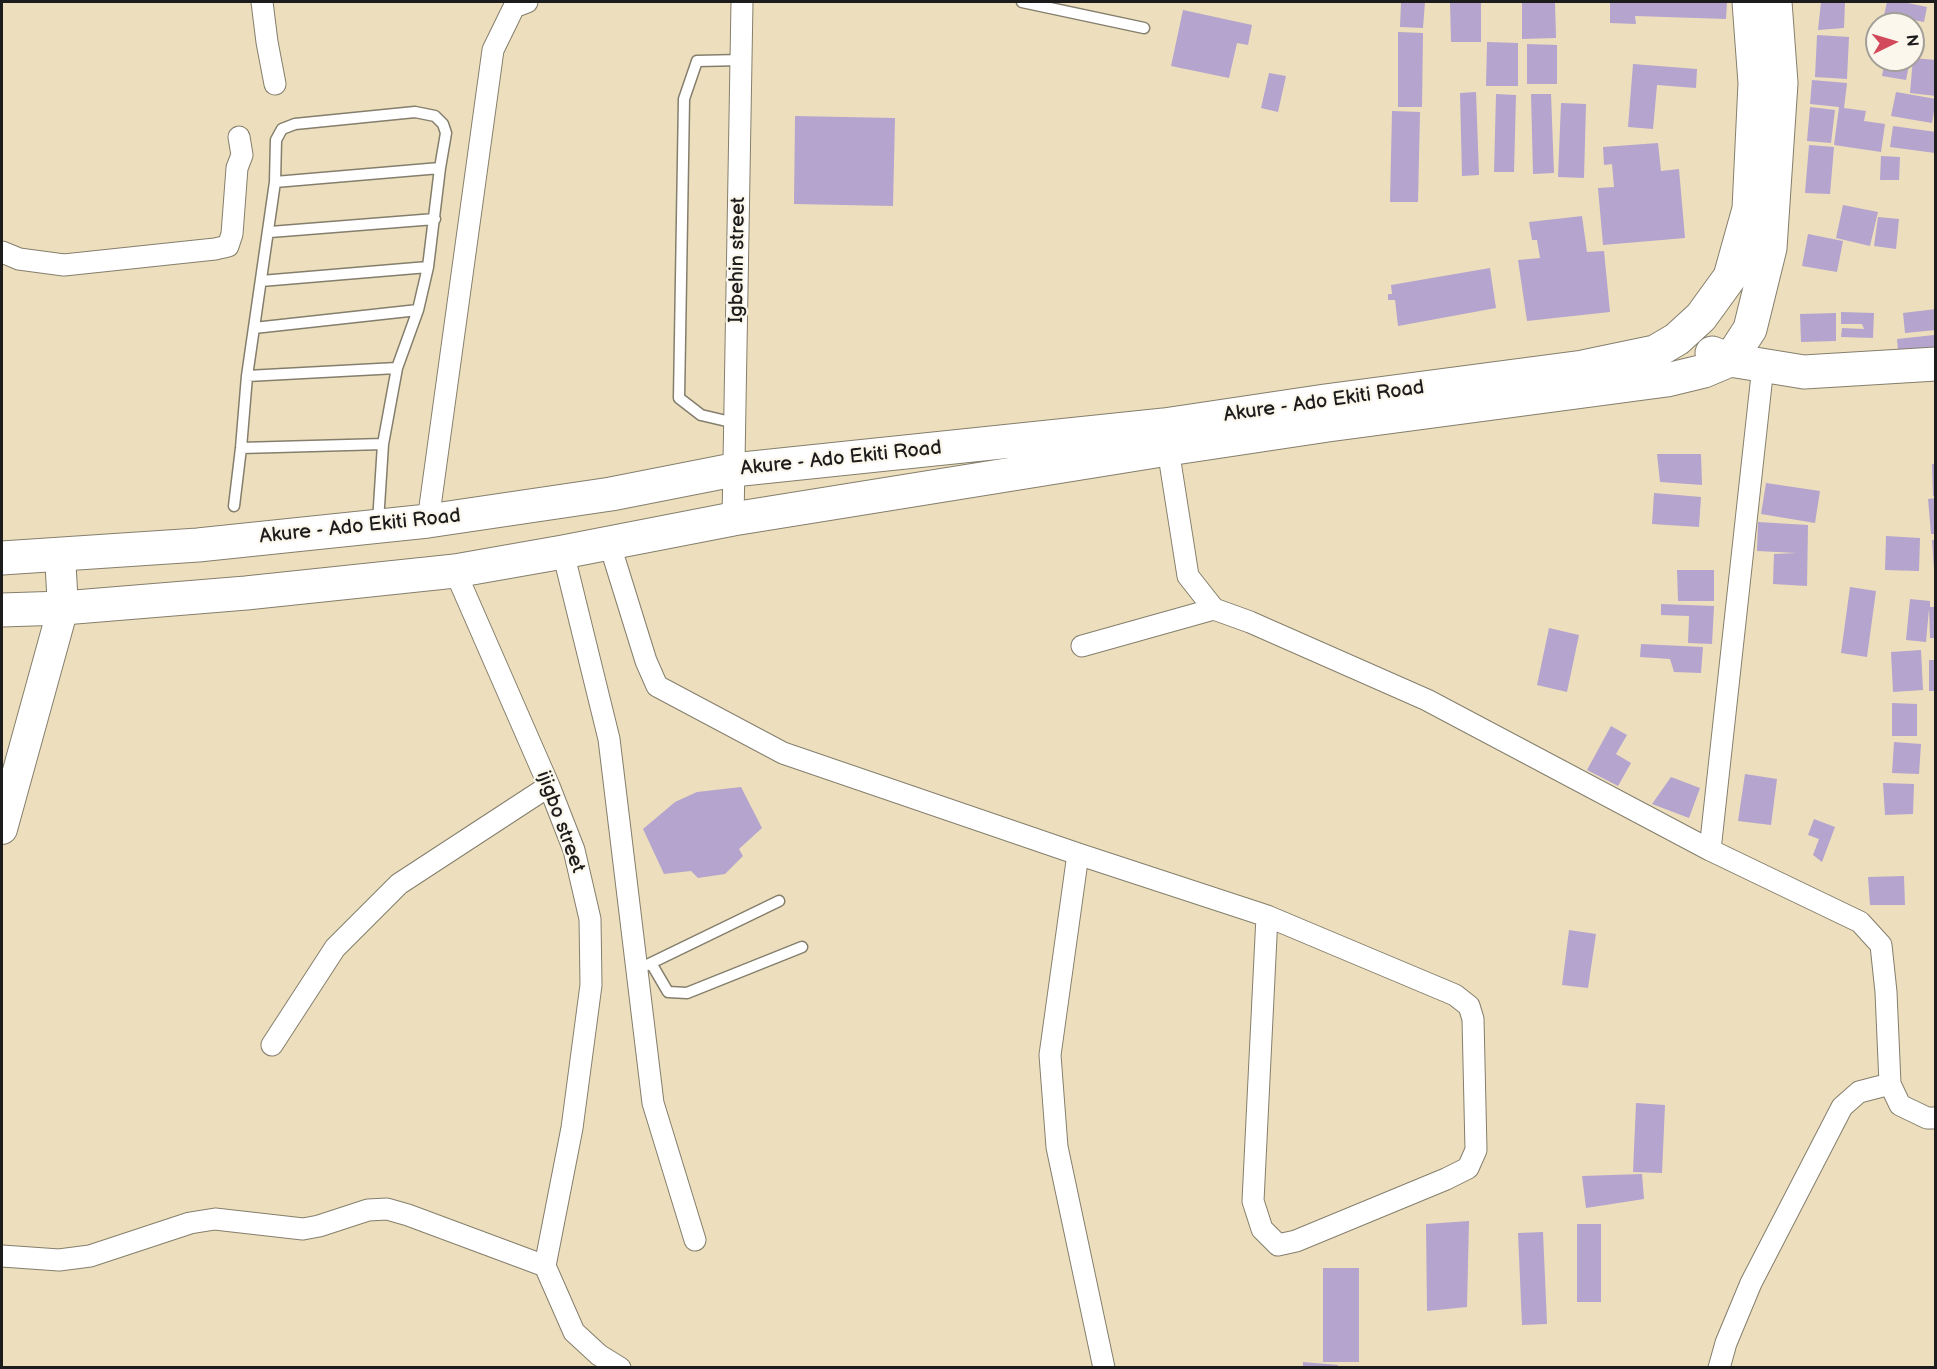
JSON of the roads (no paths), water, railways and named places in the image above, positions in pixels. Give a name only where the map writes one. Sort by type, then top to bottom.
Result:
[{"type":"main road","name":"Akure - Ado Ekiti Road","points":[[2,558],[198,545],[428,521],[611,494],[733,470],[1164,425],[1325,400],[1488,381],[1621,360],[1654,352],[1677,339],[1701,317],[1730,277],[1749,209],[1755,83],[1749,2]]},
{"type":"main road","points":[[1730,360],[1750,329],[1770,248],[1781,83],[1776,2]]},
{"type":"main road","points":[[1677,339],[1730,360],[1804,372],[1935,364]]},
{"type":"main road","name":"Akure - Ado Ekiti Road","points":[[2,610],[63,608],[246,593],[455,571],[733,519],[1168,449],[1328,425],[1667,380],[1704,371],[1730,360]]},
{"type":"main road","points":[[2,829],[63,608],[60,555]]},
{"type":"street","points":[[262,2],[275,84]]},
{"type":"street","points":[[428,521],[493,50],[513,7],[527,2]]},
{"type":"street","name":"Igbehin street","points":[[733,519],[742,2]]},
{"type":"street","points":[[2,252],[20,259],[64,264],[228,246],[232,234],[237,168],[242,155],[239,137]]},
{"type":"street","points":[[1710,850],[1763,366]]},
{"type":"street","points":[[1168,449],[1188,576],[1214,609],[1250,622],[1427,700],[1710,850],[1860,922],[1881,945],[1886,992],[1890,1084],[1900,1105],[1927,1118],[1935,1118]]},
{"type":"street","points":[[609,542],[646,661],[657,686],[783,753],[1267,916],[1455,994],[1469,1006],[1473,1019],[1476,1150],[1468,1168],[1296,1241],[1278,1245],[1262,1229],[1253,1201],[1267,916]]},
{"type":"street","points":[[563,552],[609,739],[643,967],[653,1103],[695,1240]]},
{"type":"street","name":"ijigbo street","points":[[455,571],[549,786],[574,850],[590,919],[591,986],[572,1128],[545,1266]]},
{"type":"street","points":[[1082,645],[1214,609]]},
{"type":"street","points":[[272,1045],[335,948],[399,884],[549,786]]},
{"type":"street","points":[[1078,854],[1050,1055],[1057,1147],[1104,1368]]},
{"type":"street","points":[[1719,1368],[1726,1343],[1751,1283],[1842,1107],[1859,1092],[1890,1084]]},
{"type":"street","points":[[2,1256],[59,1260],[90,1256],[190,1223],[215,1219],[303,1229],[368,1210],[387,1209],[545,1266],[574,1332],[599,1355],[620,1368]]},
{"type":"lane","points":[[1022,2],[1144,28]]},
{"type":"lane","points":[[735,423],[701,415],[679,398],[679,374],[684,99],[697,61],[741,60]]},
{"type":"lane","points":[[234,506],[242,448],[247,376],[270,232],[276,140],[282,129],[295,124],[415,112],[435,116],[443,124],[446,133],[428,267],[418,310],[397,368],[383,444],[378,526]]},
{"type":"lane","points":[[275,182],[440,168]]},
{"type":"lane","points":[[270,232],[435,219]]},
{"type":"lane","points":[[261,281],[428,267]]},
{"type":"lane","points":[[254,328],[418,310]]},
{"type":"lane","points":[[247,376],[397,368]]},
{"type":"lane","points":[[242,448],[383,444]]},
{"type":"lane","points":[[779,901],[643,967],[668,992],[687,993],[802,947]]}]
